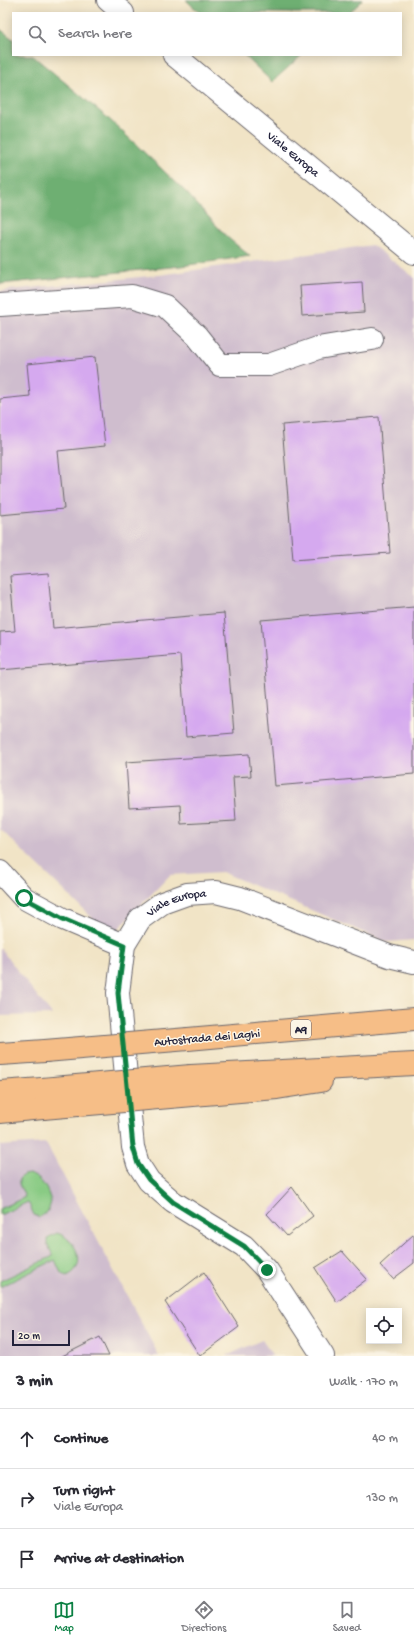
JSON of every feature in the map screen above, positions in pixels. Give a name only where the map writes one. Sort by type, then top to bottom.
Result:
[{"type":"highway","name":"Autostrada dei Laghi","points":[[0,1054],[414,1019]]},
{"type":"highway","points":[[0,1092],[42,1098],[192,1086],[414,1065]]},
{"type":"highway","points":[[0,1112],[42,1098]]},
{"type":"street","points":[[108,0],[122,12]]},
{"type":"street","name":"Viale Europa","points":[[175,56],[414,253]]},
{"type":"street","points":[[0,305],[132,296],[165,306],[197,336],[220,365],[269,365],[318,348],[372,338]]},
{"type":"street","points":[[0,872],[24,898],[63,919],[124,945]]},
{"type":"street","name":"Viale Europa","points":[[323,1356],[267,1270],[244,1246],[173,1202],[149,1180],[138,1164],[133,1147],[118,993],[124,945],[140,919],[162,903],[187,894],[216,892],[240,898],[389,956],[414,962]]},
{"type":"shaded area","points":[[372,245],[414,277],[414,940],[386,942],[222,872],[170,875],[111,936],[0,829],[0,291],[160,275]]},
{"type":"shaded area","points":[[0,948],[52,1015],[0,1016]]},
{"type":"shaded area","points":[[46,1143],[159,1356],[0,1356],[0,1146]]},
{"type":"shaded area","points":[[262,1340],[273,1356],[226,1356]]},
{"type":"green space","points":[[186,0],[363,0],[350,12],[199,12]]},
{"type":"green space","points":[[0,29],[12,38],[12,56],[33,56],[109,119],[185,191],[227,237],[250,256],[181,266],[0,284]]},
{"type":"green space","points":[[245,56],[301,56],[272,82]]},
{"type":"green space","points":[[29,1174],[38,1178],[46,1188],[51,1202],[47,1211],[44,1215],[39,1217],[34,1215],[28,1202],[0,1215],[0,1209],[25,1197],[19,1184],[19,1179],[23,1175]]},
{"type":"green space","points":[[57,1233],[64,1236],[74,1246],[79,1259],[78,1266],[74,1271],[67,1276],[61,1273],[55,1260],[0,1287],[0,1281],[53,1256],[47,1243],[47,1238]]},
{"type":"building","points":[[362,282],[364,312],[302,316],[300,286]]},
{"type":"building","points":[[95,357],[105,446],[58,451],[64,509],[0,515],[0,399],[30,396],[27,364]]},
{"type":"building","points":[[379,417],[390,553],[293,560],[282,425]]},
{"type":"building","points":[[48,573],[53,628],[224,613],[234,733],[186,737],[180,655],[0,670],[0,632],[15,631],[10,576]]},
{"type":"building","points":[[414,607],[414,774],[275,786],[261,620]]},
{"type":"building","points":[[249,754],[251,776],[233,777],[236,821],[181,824],[180,805],[129,808],[126,762]]},
{"type":"building","points":[[292,1187],[313,1216],[287,1236],[267,1214]]},
{"type":"building","points":[[414,1234],[414,1263],[393,1279],[380,1265]]},
{"type":"building","points":[[342,1251],[367,1279],[337,1302],[315,1268]]},
{"type":"building","points":[[204,1272],[239,1327],[200,1356],[165,1302]]},
{"type":"building","points":[[100,1337],[109,1356],[62,1356]]},
{"type":"route","points":[[24,898],[63,919],[124,945],[118,993],[133,1147],[138,1164],[149,1180],[173,1202],[244,1246],[267,1270]]}]
